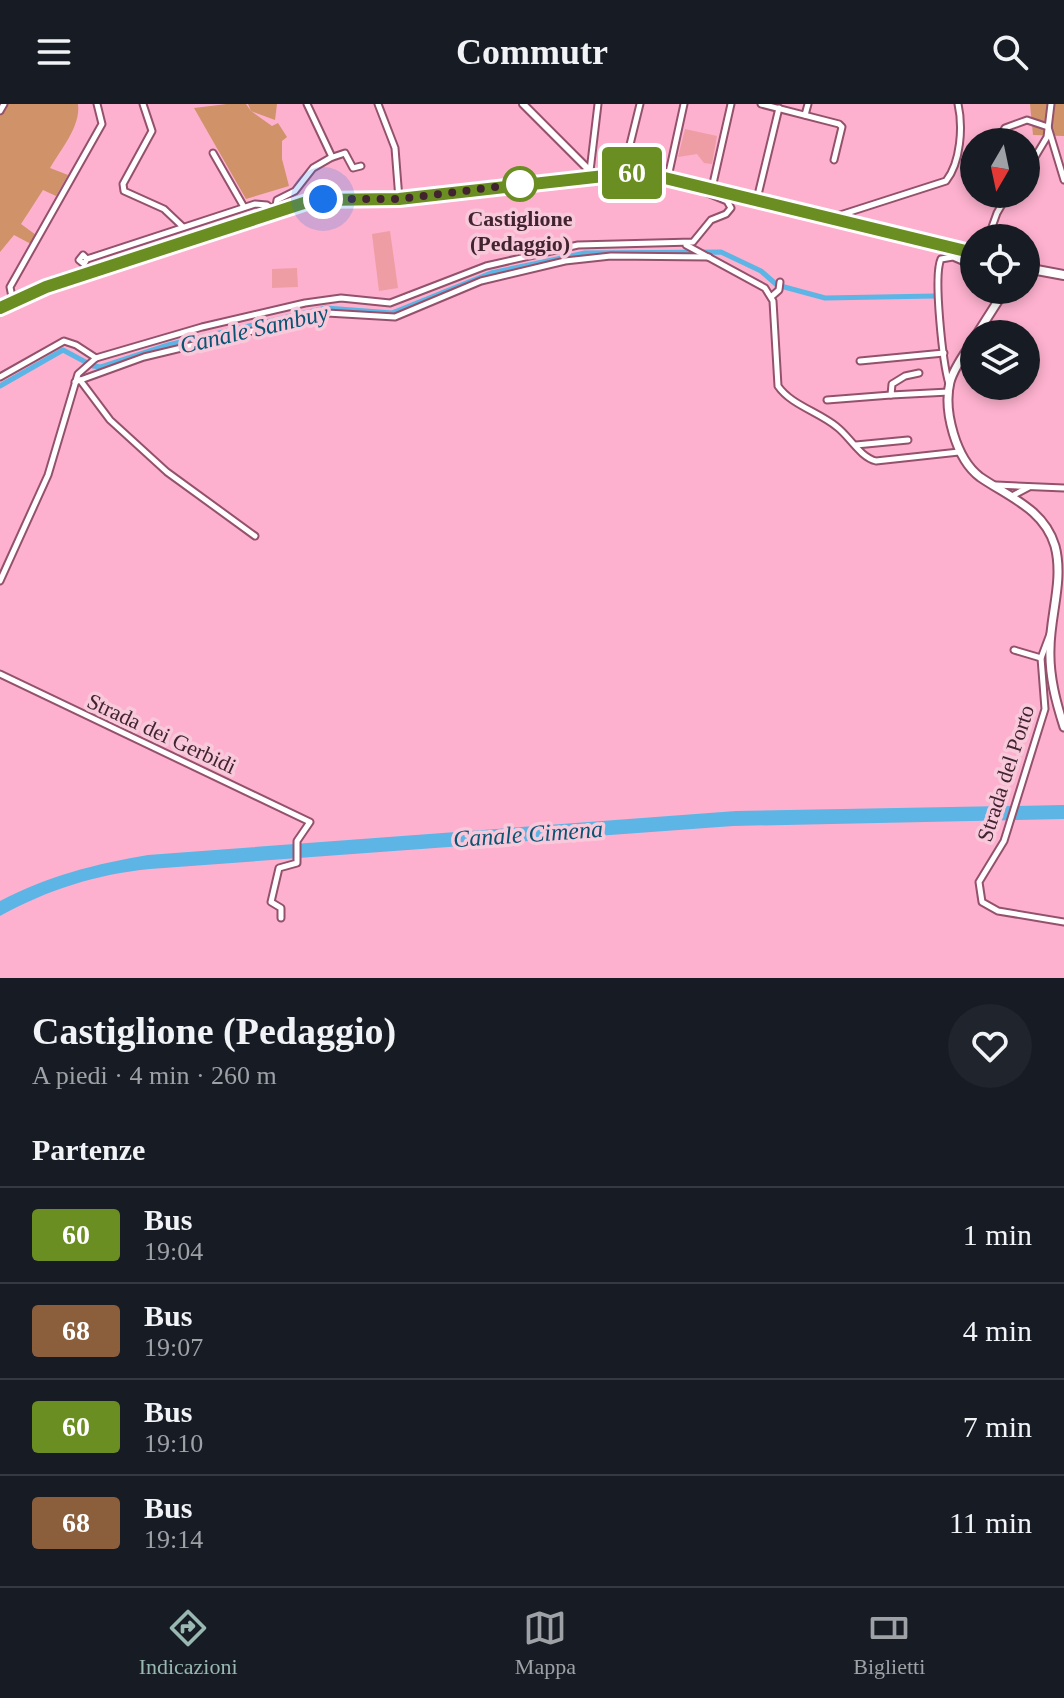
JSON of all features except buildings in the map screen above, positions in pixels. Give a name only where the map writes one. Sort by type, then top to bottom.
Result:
[{"type":"main road","points":[[1,307],[46,287],[275,211],[323,199],[399,199],[592,174],[640,172],[668,177],[960,250]]},
{"type":"main road","points":[[1040,272],[1064,275]]},
{"type":"main road","points":[[960,366],[950,388],[951,420],[959,452],[979,476],[1034,512],[1052,537],[1061,565],[1047,678],[1064,727]]},
{"type":"street","points":[[0,111],[4,104]]},
{"type":"street","points":[[13,302],[10,287],[102,124],[97,104]]},
{"type":"street","points":[[143,104],[152,131],[123,184],[124,191],[164,209],[184,227]]},
{"type":"street","points":[[307,104],[332,157]]},
{"type":"street","points":[[378,104],[395,148],[399,199]]},
{"type":"street","points":[[523,104],[592,174]]},
{"type":"street","points":[[592,174],[598,104]]},
{"type":"street","points":[[623,173],[640,104]]},
{"type":"street","points":[[668,177],[684,104]]},
{"type":"street","points":[[712,188],[731,104]]},
{"type":"street","points":[[761,104],[841,125],[834,160]]},
{"type":"street","points":[[805,115],[808,104]]},
{"type":"street","points":[[833,218],[946,181],[951,174],[960,134],[958,104]]},
{"type":"street","points":[[1040,150],[1048,127],[1051,104]]},
{"type":"street","points":[[757,199],[779,108]]},
{"type":"street","points":[[1005,128],[1027,120],[1048,127]]},
{"type":"street","points":[[1048,127],[1064,180]]},
{"type":"street","points":[[213,153],[244,207]]},
{"type":"street","points":[[87,259],[244,207],[262,204],[275,211],[277,200],[295,191],[313,168],[332,157],[345,153],[353,168],[361,166]]},
{"type":"street","points":[[688,246],[698,240],[706,225],[726,214],[731,204],[692,183]]},
{"type":"street","points":[[0,581],[48,475],[78,379],[96,358],[202,327],[314,301],[341,298],[390,303],[486,266],[578,245],[688,246],[761,285],[771,297],[778,386],[792,400],[834,424],[867,458],[876,461],[959,452]]},
{"type":"street","points":[[78,379],[144,357],[327,313],[395,317],[481,281],[565,261],[611,256],[709,257]]},
{"type":"street","points":[[827,400],[950,388],[937,290],[938,263],[941,259],[953,257],[960,260]]},
{"type":"street","points":[[771,297],[779,290],[780,282]]},
{"type":"street","points":[[0,377],[64,341],[96,358]]},
{"type":"street","points":[[860,361],[944,353]]},
{"type":"street","points":[[891,395],[892,384],[905,376],[919,373]]},
{"type":"street","points":[[78,379],[110,420],[167,472],[255,536]]},
{"type":"street","points":[[855,445],[908,440]]},
{"type":"street","points":[[996,485],[1064,488]]},
{"type":"street","points":[[1011,495],[1021,485]]},
{"type":"street","points":[[1011,495],[1030,487]]},
{"type":"street","points":[[1023,503],[1030,487]]},
{"type":"street","name":"Strada del Porto","points":[[1051,633],[1041,658],[1047,678],[1045,709],[1004,841],[979,882],[980,899],[998,911],[1064,922]]},
{"type":"street","points":[[1014,650],[1041,658]]},
{"type":"street","name":"Strada dei Gerbidi","points":[[0,674],[310,822],[297,841],[297,863],[279,868],[276,874],[271,902],[281,908],[281,918]]},
{"type":"shaded area","points":[[8,104],[78,104],[78,112],[69,137],[50,168],[68,175],[56,196],[43,190],[21,224],[36,235],[31,244],[14,235],[0,252],[0,116]]},
{"type":"shaded area","points":[[246,104],[272,126],[278,123],[287,137],[282,141],[282,159],[289,186],[246,199],[194,108]]},
{"type":"shaded area","points":[[248,104],[277,104],[275,120],[251,111]]},
{"type":"shaded area","points":[[1030,104],[1064,104],[1064,136],[1040,135],[1040,128],[1032,128]]},
{"type":"water","name":"Canale Cimena","points":[[1064,805],[1064,819],[733,826],[150,869],[73,885],[36,898],[0,916],[0,901],[36,885],[91,867],[148,855],[736,811]]},
{"type":"waterway","name":"Canale Sambuy","points":[[0,386],[63,350],[101,367],[168,345],[326,308],[392,313],[491,273],[585,253],[721,252],[761,271],[777,285],[825,298],[935,296]]},
{"type":"bus line","name":"60","points":[[0,308],[46,287],[313,200],[399,199],[640,172],[960,250]]},
{"type":"place","name":"Castiglione (Pedaggio)","points":[[520,184]]},
{"type":"route","points":[[323,199],[399,199],[520,184]]}]
